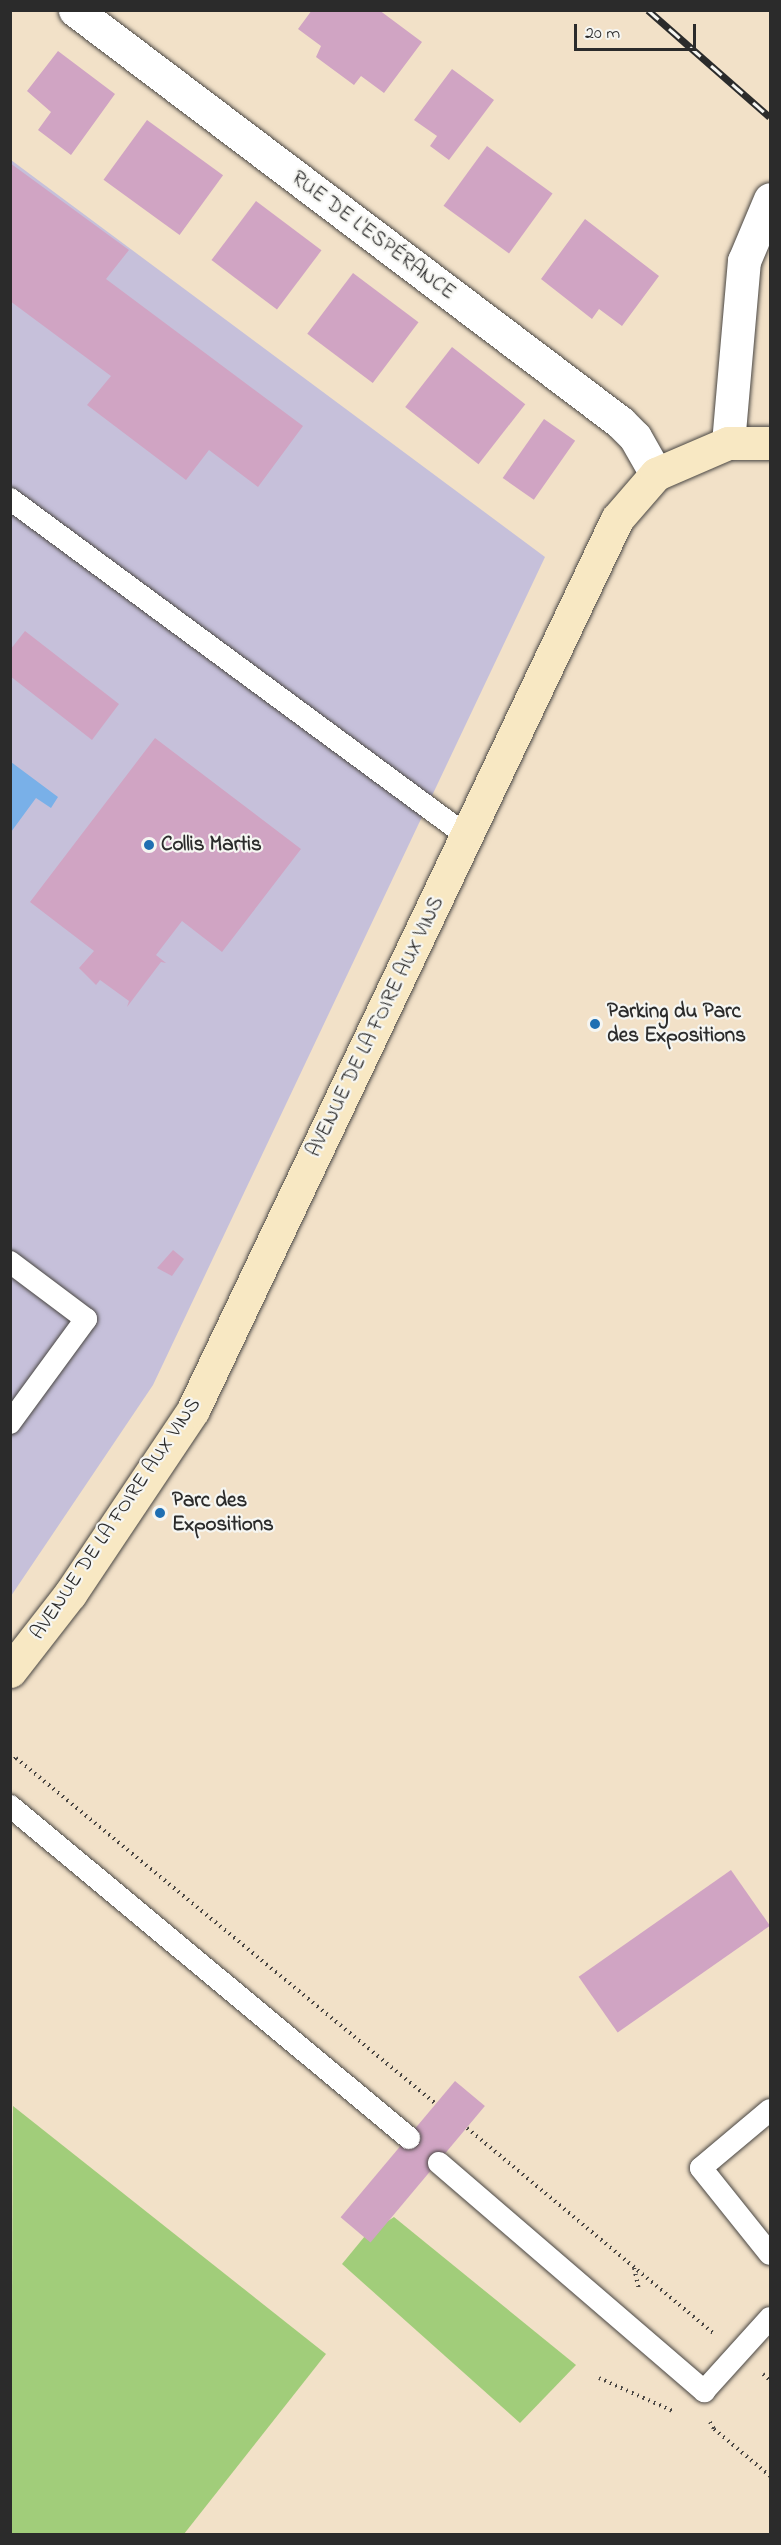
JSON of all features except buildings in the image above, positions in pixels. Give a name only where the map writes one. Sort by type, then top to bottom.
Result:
[{"type":"street","name":"RUE DE L'ESPÉRANCE","points":[[75,10],[620,422],[635,437],[656,474]]},
{"type":"street","points":[[728,443],[744,261],[771,200]]},
{"type":"street","name":"AVENUE DE LA FOIRE AUX VINS","points":[[10,1671],[70,1594],[193,1410],[617,519],[656,474],[728,443],[771,443]]},
{"type":"lane","points":[[10,499],[467,836]]},
{"type":"lane","points":[[10,1262],[86,1319],[10,1423]]},
{"type":"lane","points":[[10,1806],[409,2138]]},
{"type":"lane","points":[[771,2110],[700,2168],[771,2254]]},
{"type":"lane","points":[[439,2163],[705,2391],[771,2318]]},
{"type":"path","points":[[10,1763],[16,1758],[436,2104]]},
{"type":"path","points":[[467,2128],[771,2380]]},
{"type":"path","points":[[600,2378],[683,2415]]},
{"type":"path","points":[[703,2425],[714,2429]]},
{"type":"shaded area","points":[[11,160],[545,557],[153,1385],[11,1596]]},
{"type":"green space","points":[[13,2106],[326,2354],[184,2534],[11,2534]]},
{"type":"green space","points":[[394,2217],[576,2365],[520,2423],[342,2264],[365,2236]]},
{"type":"water","points":[[11,762],[58,797],[51,808],[36,798],[11,832]]},
{"type":"railway","points":[[648,10],[770,117]]},
{"type":"place","name":"Collis Martis","points":[[149,845]]},
{"type":"place","name":"Parking du Parc des Expositions","points":[[595,1024]]},
{"type":"place","name":"Parc des Expositions","points":[[160,1513]]}]
